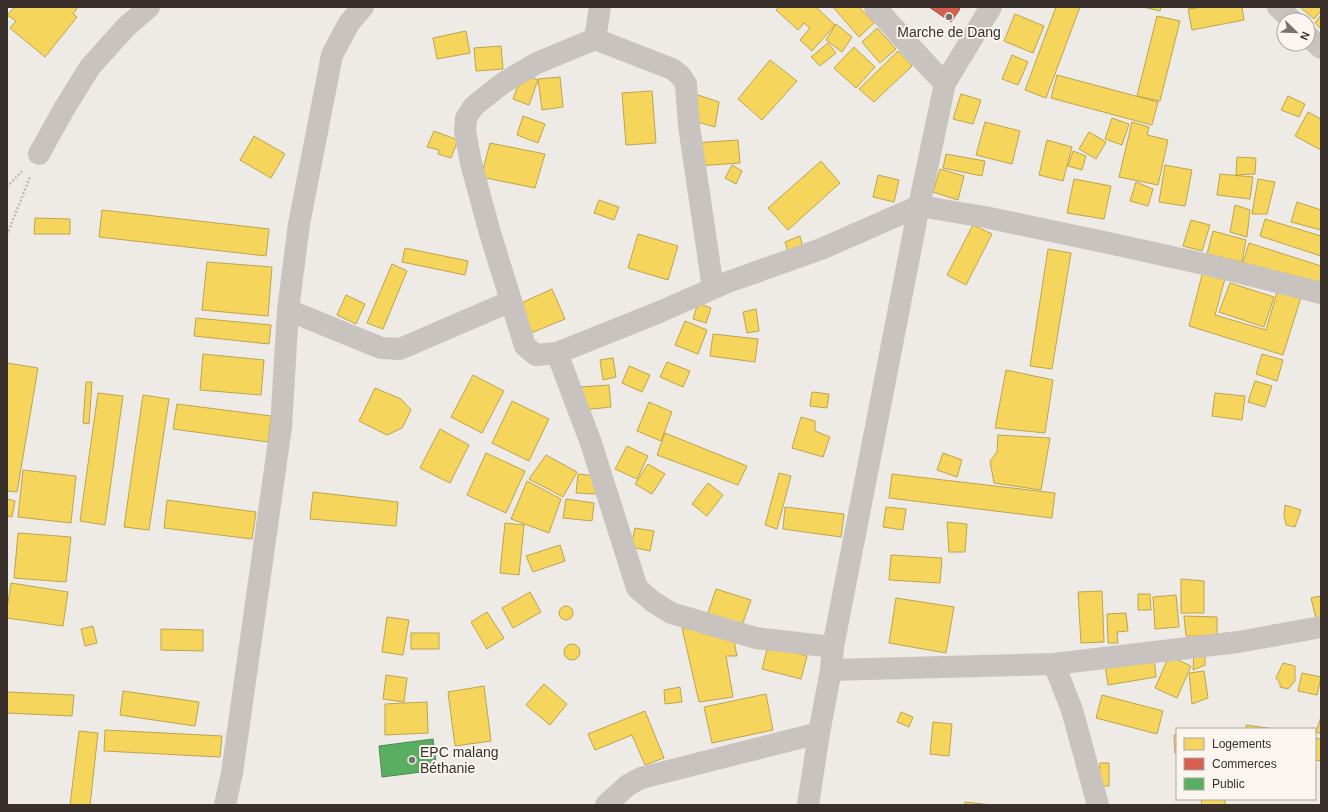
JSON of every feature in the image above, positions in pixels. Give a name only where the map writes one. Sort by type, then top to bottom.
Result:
[{"type":"street","points":[[38,154],[64,108],[90,67],[126,27],[149,7]]},
{"type":"street","points":[[225,805],[232,773],[281,427],[288,310],[299,224],[332,56],[349,23],[363,7]]},
{"type":"street","points":[[595,39],[600,7]]},
{"type":"street","points":[[875,7],[923,62],[945,83]]},
{"type":"street","points":[[808,805],[819,732],[831,670],[833,648],[919,206],[945,83],[991,7]]},
{"type":"street","points":[[713,288],[688,126],[686,84],[680,75],[672,69],[595,39],[537,63],[503,83],[474,106],[466,118],[465,131],[471,163],[490,233],[525,346],[536,355],[557,353],[657,313],[713,288],[821,249],[919,206],[985,217],[1113,244],[1213,266],[1321,293]]},
{"type":"street","points":[[288,310],[381,348],[400,349],[511,301]]},
{"type":"street","points":[[557,353],[591,443],[637,588],[652,601],[671,613],[756,638],[833,648]]},
{"type":"street","points":[[831,670],[1054,664],[1238,642],[1321,627]]},
{"type":"street","points":[[1054,664],[1072,710],[1098,805]]},
{"type":"street","points":[[606,805],[628,785],[641,778],[819,732]]},
{"type":"path","points":[[7,235],[38,154]]},
{"type":"building: Logements","points":[[15,7],[78,7],[73,14],[77,17],[45,57],[10,28],[16,21],[7,15]]},
{"type":"building: Logements","points":[[779,7],[816,7],[835,25],[812,51],[800,40],[810,28],[804,23],[798,30],[776,10]]},
{"type":"building: Logements","points":[[833,7],[859,7],[874,23],[859,37]]},
{"type":"building: Logements","points":[[1056,7],[1080,7],[1046,98],[1025,90]]},
{"type":"building: Logements","points":[[1143,7],[1161,7],[1160,11]]},
{"type":"building: Logements","points":[[1202,7],[1242,7],[1244,20],[1192,30],[1188,9]]},
{"type":"building: Logements","points":[[1300,7],[1321,7],[1321,11],[1316,17],[1316,12],[1306,12]]},
{"type":"building: Logements","points":[[1015,14],[1044,26],[1033,53],[1004,41]]},
{"type":"building: Logements","points":[[1321,15],[1321,29],[1316,24]]},
{"type":"building: Logements","points":[[1157,16],[1180,21],[1160,101],[1137,96]]},
{"type":"building: Logements","points":[[836,24],[852,37],[842,52],[826,40]]},
{"type":"building: Logements","points":[[877,28],[896,49],[880,63],[862,42]]},
{"type":"building: Logements","points":[[466,31],[470,53],[437,59],[433,38]]},
{"type":"building: Logements","points":[[828,43],[836,53],[820,66],[811,57]]},
{"type":"building: Logements","points":[[501,46],[503,69],[476,71],[474,48]]},
{"type":"building: Logements","points":[[854,47],[875,67],[856,88],[834,68]]},
{"type":"building: Logements","points":[[898,51],[912,66],[874,102],[859,89]]},
{"type":"building: Logements","points":[[1012,55],[1028,62],[1018,85],[1002,79]]},
{"type":"building: Logements","points":[[770,60],[797,81],[762,120],[738,99]]},
{"type":"building: Logements","points":[[522,74],[538,80],[529,105],[513,99]]},
{"type":"building: Logements","points":[[1057,75],[1158,102],[1152,125],[1051,98]]},
{"type":"building: Logements","points":[[560,77],[563,107],[542,110],[538,79]]},
{"type":"building: Logements","points":[[652,91],[656,143],[626,145],[622,93]]},
{"type":"building: Logements","points":[[961,94],[981,100],[973,124],[953,119]]},
{"type":"building: Logements","points":[[698,95],[719,102],[715,127],[690,120]]},
{"type":"building: Logements","points":[[1288,96],[1305,104],[1299,117],[1281,110]]},
{"type":"building: Logements","points":[[1308,112],[1321,119],[1321,150],[1295,136]]},
{"type":"building: Logements","points":[[523,116],[545,124],[538,143],[517,135]]},
{"type":"building: Logements","points":[[1112,118],[1129,124],[1122,145],[1105,139]]},
{"type":"building: Logements","points":[[985,122],[1020,131],[1012,164],[976,155]]},
{"type":"building: Logements","points":[[1132,122],[1149,127],[1147,135],[1168,140],[1158,185],[1119,177]]},
{"type":"building: Logements","points":[[434,131],[458,140],[451,158],[438,154],[439,150],[427,147]]},
{"type":"building: Logements","points":[[1089,132],[1106,142],[1096,159],[1079,149]]},
{"type":"building: Logements","points":[[254,136],[285,154],[271,178],[240,160]]},
{"type":"building: Logements","points":[[738,140],[740,163],[697,166],[695,143]]},
{"type":"building: Logements","points":[[1047,140],[1072,147],[1063,181],[1039,175]]},
{"type":"building: Logements","points":[[490,143],[545,154],[535,188],[481,177]]},
{"type":"building: Logements","points":[[1073,151],[1086,156],[1082,170],[1068,166]]},
{"type":"building: Logements","points":[[946,154],[985,161],[982,176],[943,168]]},
{"type":"building: Logements","points":[[1237,157],[1256,158],[1255,174],[1236,175]]},
{"type":"building: Logements","points":[[821,161],[840,183],[788,230],[768,208]]},
{"type":"building: Logements","points":[[732,165],[742,171],[736,184],[725,178]]},
{"type":"building: Logements","points":[[1165,165],[1192,170],[1185,206],[1159,202]]},
{"type":"building: Logements","points":[[940,169],[964,176],[958,200],[933,192]]},
{"type":"building: Logements","points":[[1220,174],[1253,177],[1250,199],[1217,195]]},
{"type":"building: Logements","points":[[878,175],[899,180],[894,202],[873,197]]},
{"type":"building: Logements","points":[[1074,179],[1111,186],[1104,219],[1067,213]]},
{"type":"building: Logements","points":[[1258,179],[1275,182],[1267,214],[1252,214]]},
{"type":"building: Logements","points":[[1136,182],[1153,189],[1148,206],[1130,201]]},
{"type":"building: Logements","points":[[599,200],[619,207],[614,220],[594,213]]},
{"type":"building: Logements","points":[[1297,202],[1321,210],[1321,230],[1291,222]]},
{"type":"building: Logements","points":[[1235,205],[1250,210],[1247,237],[1230,232]]},
{"type":"building: Logements","points":[[102,210],[269,229],[266,256],[99,237]]},
{"type":"building: Logements","points":[[35,218],[70,219],[70,234],[34,234]]},
{"type":"building: Logements","points":[[1265,219],[1321,236],[1321,256],[1260,236]]},
{"type":"building: Logements","points":[[1191,220],[1210,225],[1202,251],[1183,246]]},
{"type":"building: Logements","points":[[973,225],[992,234],[966,285],[947,275]]},
{"type":"building: Logements","points":[[1213,231],[1246,240],[1242,262],[1207,254]]},
{"type":"building: Logements","points":[[638,234],[678,246],[668,280],[628,268]]},
{"type":"building: Logements","points":[[800,236],[803,247],[788,252],[785,242]]},
{"type":"building: Logements","points":[[1249,243],[1321,266],[1321,278],[1318,287],[1243,263]]},
{"type":"building: Logements","points":[[405,248],[468,261],[465,275],[402,262]]},
{"type":"building: Logements","points":[[1048,249],[1071,253],[1052,369],[1030,366]]},
{"type":"building: Logements","points":[[207,262],[272,267],[268,316],[202,310]]},
{"type":"building: Logements","points":[[392,264],[407,271],[383,329],[367,323]]},
{"type":"building: Logements","points":[[1204,267],[1226,275],[1215,315],[1266,330],[1278,289],[1302,294],[1283,355],[1189,326]]},
{"type":"building: Logements","points":[[1230,283],[1274,297],[1264,327],[1219,312]]},
{"type":"building: Logements","points":[[552,289],[565,319],[531,333],[519,304]]},
{"type":"building: Logements","points":[[346,295],[365,304],[356,324],[337,315]]},
{"type":"building: Logements","points":[[698,303],[711,308],[706,323],[693,319]]},
{"type":"building: Logements","points":[[756,309],[759,331],[747,333],[743,312]]},
{"type":"building: Logements","points":[[196,318],[271,325],[269,344],[194,336]]},
{"type":"building: Logements","points":[[685,321],[707,330],[698,354],[675,345]]},
{"type":"building: Logements","points":[[713,334],[758,339],[755,362],[710,356]]},
{"type":"building: Logements","points":[[203,354],[264,360],[261,395],[200,390]]},
{"type":"building: Logements","points":[[1262,354],[1283,360],[1277,381],[1256,374]]},
{"type":"building: Logements","points":[[613,358],[616,377],[603,380],[600,360]]},
{"type":"building: Logements","points":[[667,362],[690,371],[683,387],[660,377]]},
{"type":"building: Logements","points":[[7,363],[38,368],[17,492],[7,491]]},
{"type":"building: Logements","points":[[629,366],[650,375],[642,392],[622,383]]},
{"type":"building: Logements","points":[[1006,370],[1053,380],[1045,433],[995,428]]},
{"type":"building: Logements","points":[[473,375],[504,391],[482,433],[451,417]]},
{"type":"building: Logements","points":[[1255,381],[1272,386],[1265,407],[1248,402]]},
{"type":"building: Logements","points":[[86,382],[92,382],[89,424],[83,423]]},
{"type":"building: Logements","points":[[609,385],[611,407],[583,410],[580,387]]},
{"type":"building: Logements","points":[[375,388],[401,399],[411,410],[402,428],[387,435],[359,421]]},
{"type":"building: Logements","points":[[812,392],[829,394],[827,408],[810,406]]},
{"type":"building: Logements","points":[[98,393],[123,396],[105,525],[80,521]]},
{"type":"building: Logements","points":[[1215,393],[1245,396],[1242,420],[1212,416]]},
{"type":"building: Logements","points":[[143,395],[169,399],[149,530],[124,527]]},
{"type":"building: Logements","points":[[512,401],[549,419],[529,461],[492,443]]},
{"type":"building: Logements","points":[[649,402],[672,412],[661,441],[637,431]]},
{"type":"building: Logements","points":[[177,404],[271,416],[268,442],[173,429]]},
{"type":"building: Logements","points":[[801,417],[815,421],[815,431],[830,437],[823,457],[792,448]]},
{"type":"building: Logements","points":[[440,429],[469,445],[450,483],[420,468]]},
{"type":"building: Logements","points":[[665,433],[747,466],[738,485],[657,455]]},
{"type":"building: Logements","points":[[998,435],[1050,438],[1041,490],[994,483],[990,461],[997,452]]},
{"type":"building: Logements","points":[[627,446],[648,456],[637,479],[615,469]]},
{"type":"building: Logements","points":[[486,453],[525,471],[506,513],[467,495]]},
{"type":"building: Logements","points":[[943,453],[962,460],[957,477],[937,470]]},
{"type":"building: Logements","points":[[546,455],[577,472],[563,497],[529,479]]},
{"type":"building: Logements","points":[[648,464],[665,474],[652,494],[635,484]]},
{"type":"building: Logements","points":[[23,470],[76,476],[71,523],[18,517]]},
{"type":"building: Logements","points":[[779,473],[791,476],[777,529],[765,525]]},
{"type":"building: Logements","points":[[578,474],[596,476],[595,494],[576,493]]},
{"type":"building: Logements","points":[[892,474],[1055,493],[1052,518],[889,498]]},
{"type":"building: Logements","points":[[527,481],[561,499],[549,533],[511,519]]},
{"type":"building: Logements","points":[[708,483],[723,495],[707,516],[692,504]]},
{"type":"building: Logements","points":[[313,492],[398,502],[396,526],[310,519]]},
{"type":"building: Logements","points":[[7,499],[15,501],[12,517],[7,516]]},
{"type":"building: Logements","points":[[566,499],[594,503],[592,521],[563,518]]},
{"type":"building: Logements","points":[[167,500],[256,512],[252,539],[164,528]]},
{"type":"building: Logements","points":[[1285,505],[1301,510],[1295,527],[1286,525],[1284,515]]},
{"type":"building: Logements","points":[[785,507],[844,514],[841,537],[783,529]]},
{"type":"building: Logements","points":[[886,507],[906,509],[903,530],[883,527]]},
{"type":"building: Logements","points":[[947,522],[967,524],[965,552],[949,552]]},
{"type":"building: Logements","points":[[505,523],[524,525],[519,575],[500,573]]},
{"type":"building: Logements","points":[[635,528],[654,531],[650,551],[631,547]]},
{"type":"building: Logements","points":[[18,533],[71,537],[66,582],[14,578]]},
{"type":"building: Logements","points":[[560,545],[565,561],[533,572],[526,556]]},
{"type":"building: Logements","points":[[891,555],[942,558],[940,583],[889,580]]},
{"type":"building: Logements","points":[[1181,579],[1204,581],[1204,613],[1181,613]]},
{"type":"building: Logements","points":[[11,583],[68,592],[63,626],[7,618]]},
{"type":"building: Logements","points":[[716,589],[751,600],[741,628],[707,616]]},
{"type":"building: Logements","points":[[1102,591],[1104,642],[1081,643],[1078,592]]},
{"type":"building: Logements","points":[[530,592],[541,612],[513,628],[502,608]]},
{"type":"building: Logements","points":[[1138,594],[1150,594],[1151,610],[1138,610]]},
{"type":"building: Logements","points":[[1176,595],[1179,627],[1155,629],[1153,597]]},
{"type":"building: Logements","points":[[1321,596],[1321,621],[1317,622],[1311,598]]},
{"type":"building: Logements","points":[[896,598],[954,607],[946,653],[889,643]]},
{"type":"building: Logements","points":[[566,606],[571,608],[573,613],[571,618],[566,620],[561,618],[559,613],[561,608]]},
{"type":"building: Logements","points":[[487,612],[504,638],[487,649],[471,622]]},
{"type":"building: Logements","points":[[1126,613],[1128,631],[1117,632],[1118,643],[1108,643],[1107,614]]},
{"type":"building: Logements","points":[[1184,616],[1217,617],[1217,636],[1186,636]]},
{"type":"building: Logements","points":[[387,617],[409,620],[403,655],[382,652]]},
{"type":"building: Logements","points":[[93,626],[97,643],[85,646],[81,629]]},
{"type":"building: Logements","points":[[682,628],[733,636],[737,656],[726,656],[733,697],[699,702]]},
{"type":"building: Logements","points":[[161,629],[203,630],[203,651],[161,650]]},
{"type":"building: Logements","points":[[411,633],[439,633],[439,649],[411,649]]},
{"type":"building: Logements","points":[[569,644],[575,644],[580,649],[578,658],[575,660],[569,660],[564,655],[564,649]]},
{"type":"building: Logements","points":[[768,646],[807,656],[801,679],[762,669]]},
{"type":"building: Logements","points":[[1205,652],[1205,665],[1193,670],[1194,653]]},
{"type":"building: Logements","points":[[1169,656],[1191,666],[1177,698],[1155,688]]},
{"type":"building: Logements","points":[[1154,657],[1156,677],[1108,685],[1105,665]]},
{"type":"building: Logements","points":[[1283,663],[1295,666],[1295,681],[1288,689],[1280,687],[1280,683],[1276,678]]},
{"type":"building: Logements","points":[[1204,671],[1208,698],[1192,704],[1189,673]]},
{"type":"building: Logements","points":[[1302,673],[1321,677],[1317,695],[1298,691]]},
{"type":"building: Logements","points":[[386,675],[407,678],[404,702],[383,699]]},
{"type":"building: Logements","points":[[544,684],[567,704],[550,725],[526,705]]},
{"type":"building: Logements","points":[[484,686],[491,741],[455,746],[448,692]]},
{"type":"building: Logements","points":[[680,687],[682,702],[665,704],[664,690]]},
{"type":"building: Logements","points":[[123,691],[199,702],[195,726],[120,715]]},
{"type":"building: Logements","points":[[7,692],[74,695],[72,716],[7,713]]},
{"type":"building: Logements","points":[[766,694],[773,730],[712,743],[704,707]]},
{"type":"building: Logements","points":[[1102,695],[1163,711],[1157,734],[1096,718]]},
{"type":"building: Logements","points":[[427,702],[428,733],[385,735],[385,704]]},
{"type":"building: Logements","points":[[645,711],[664,758],[645,765],[632,735],[595,750],[588,734]]},
{"type":"building: Logements","points":[[901,712],[913,717],[909,727],[897,722]]},
{"type":"building: Logements","points":[[1321,717],[1321,734],[1316,732]]},
{"type":"building: Logements","points":[[933,722],[952,724],[949,756],[930,754]]},
{"type":"building: Logements","points":[[1246,725],[1268,728],[1246,728]]},
{"type":"building: Logements","points":[[105,730],[222,736],[220,757],[104,751]]},
{"type":"building: Logements","points":[[79,731],[98,733],[90,805],[70,805]]},
{"type":"building: Logements","points":[[1174,735],[1176,735],[1176,753]]},
{"type":"building: Logements","points":[[1316,738],[1321,739],[1321,761],[1316,760]]},
{"type":"building: Logements","points":[[1100,763],[1109,763],[1109,786],[1099,786]]},
{"type":"building: Logements","points":[[1201,800],[1225,800],[1225,805],[1202,805]]},
{"type":"building: Logements","points":[[965,802],[992,805],[965,805]]},
{"type":"building: Commerces","points":[[929,7],[957,7],[960,9],[951,22]]},
{"type":"building: Public","points":[[433,739],[437,770],[382,777],[379,746]]},
{"type":"place","name":"Marche de Dang","points":[[949,17]]},
{"type":"place","name":"EPC malang Béthanie","points":[[412,760]]}]
